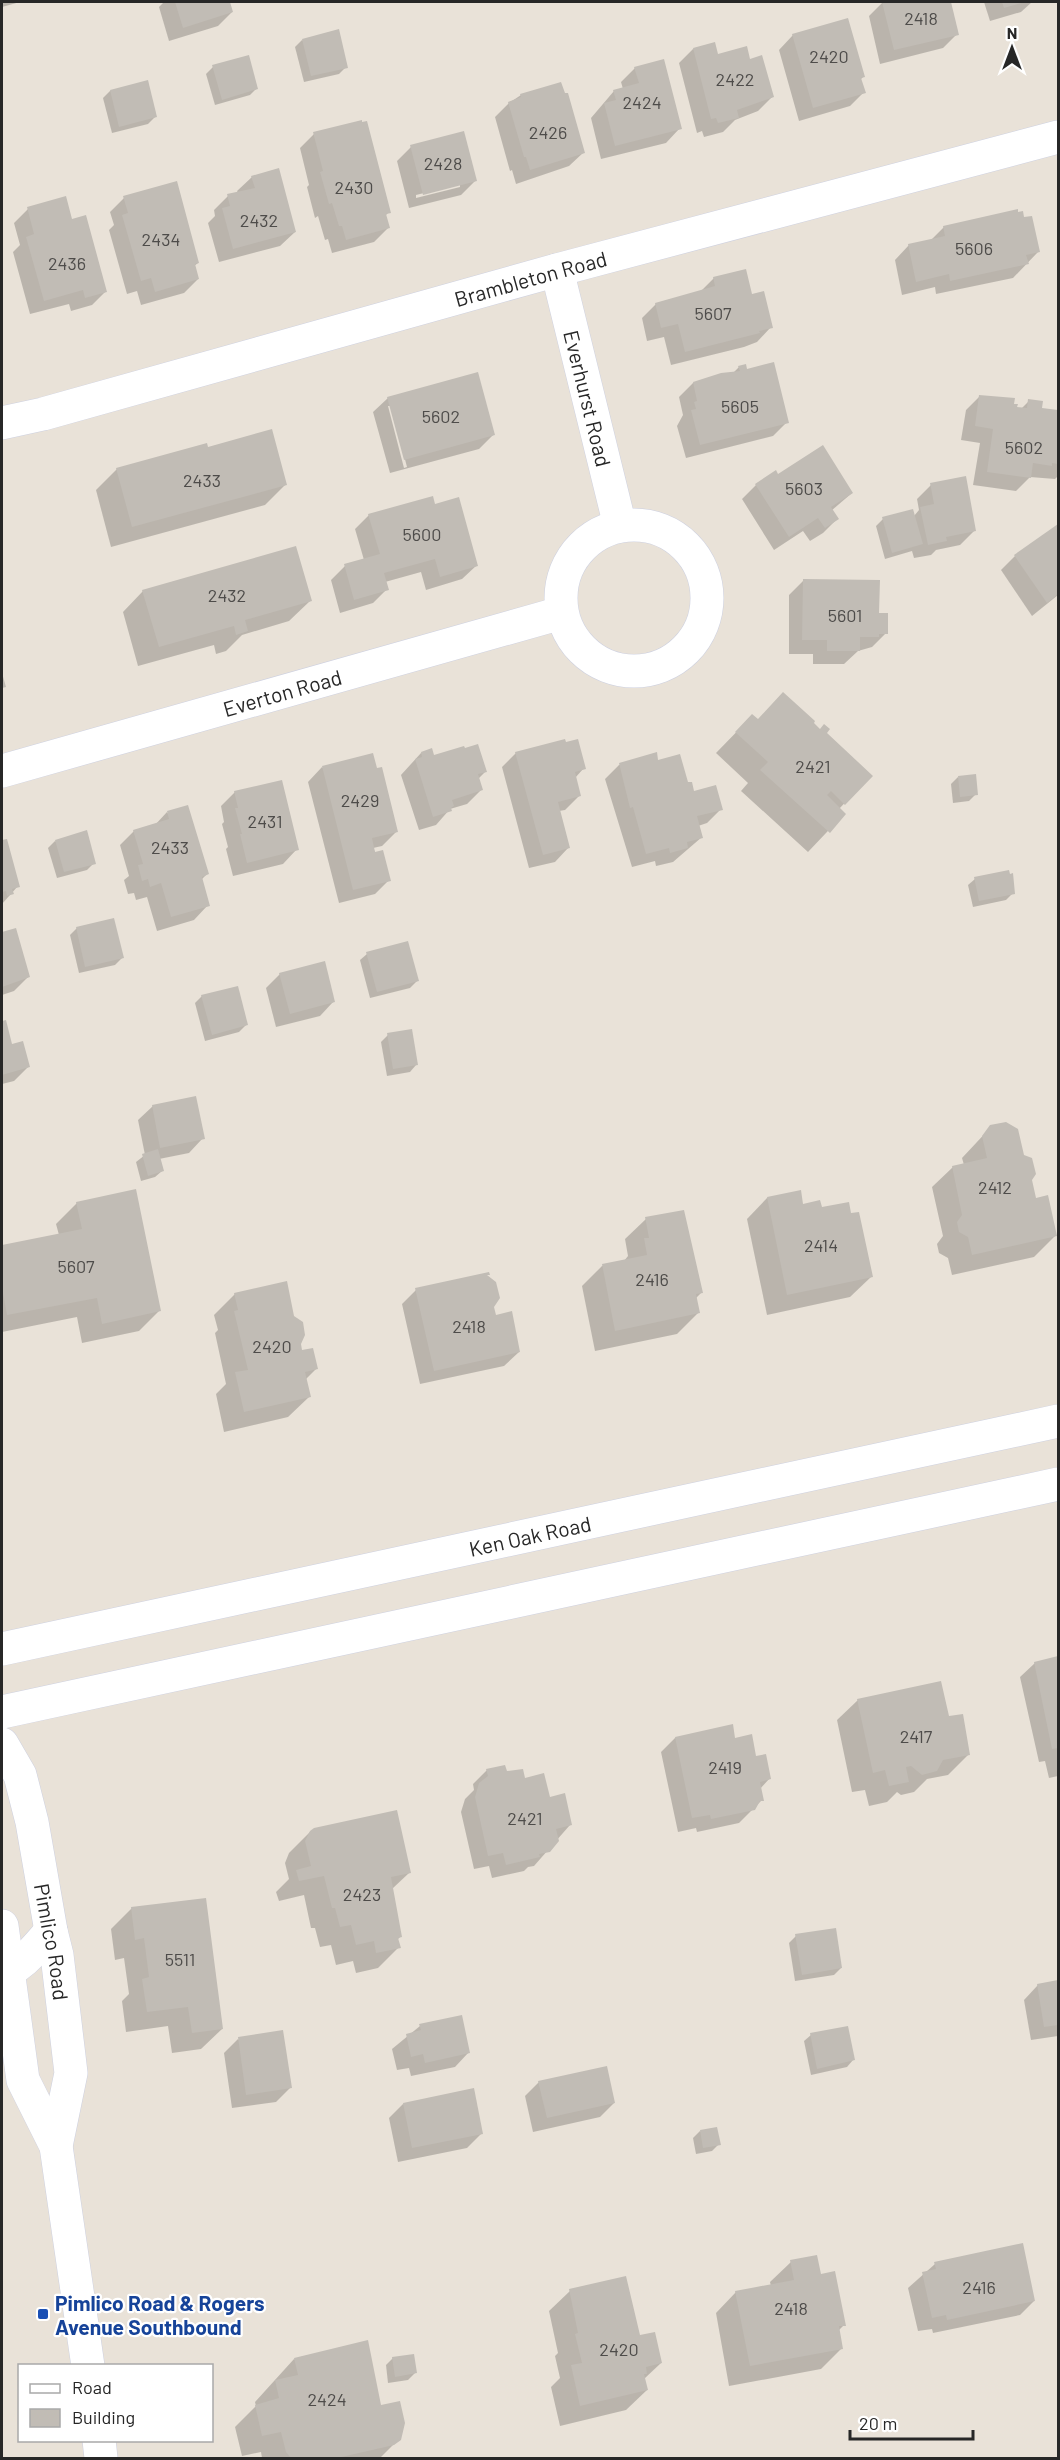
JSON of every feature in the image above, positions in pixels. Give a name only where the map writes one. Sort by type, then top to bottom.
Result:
[{"type":"street","name":"Brambleton Road","points":[[2,423],[43,414],[557,270],[1059,137]]},
{"type":"street","name":"Everhurst Road","points":[[557,270],[620,526]]},
{"type":"street","points":[[645,525],[664,531],[678,539],[696,558],[703,572],[708,606],[705,622],[689,648],[670,663],[640,672],[609,668],[584,654],[569,633],[561,614],[560,592],[563,578],[577,552],[597,534],[620,526],[645,525]]},
{"type":"street","name":"Everton Road","points":[[2,771],[561,614]]},
{"type":"street","name":"Ken Oak Road","points":[[2,1649],[1059,1421]]},
{"type":"street","points":[[2,1712],[1059,1484]]},
{"type":"street","name":"Pimlico Road","points":[[2,1744],[20,1775],[32,1822],[57,1955],[71,2073],[56,2146]]},
{"type":"street","name":"Pimlico Road","points":[[2,1926],[5,1972],[23,2079],[56,2146],[88,2364]]},
{"type":"street","points":[[5,1972],[29,1955],[51,1931]]},
{"type":"street","points":[[99,2442],[102,2458]]},
{"type":"building","points":[[175,2],[230,2],[233,12],[183,28]]},
{"type":"building","points":[[882,2],[951,2],[959,35],[894,50]]},
{"type":"building","points":[[1002,2],[1025,2],[1004,8]]},
{"type":"building","points":[[848,18],[865,77],[861,78],[866,93],[813,108],[792,34]]},
{"type":"building","points":[[339,29],[348,68],[311,76],[302,39]]},
{"type":"building","points":[[715,42],[718,54],[747,46],[750,59],[762,55],[774,97],[737,110],[739,118],[718,123],[716,118],[711,119],[693,48]]},
{"type":"building","points":[[249,55],[258,89],[222,100],[212,65]]},
{"type":"building","points":[[664,59],[682,129],[615,146],[604,103],[616,100],[613,90],[639,83],[634,67]]},
{"type":"building","points":[[148,80],[157,117],[119,127],[110,90]]},
{"type":"building","points":[[561,82],[565,93],[568,93],[585,153],[530,170],[508,102],[521,97],[520,94]]},
{"type":"building","points":[[362,120],[362,122],[367,121],[391,213],[386,214],[390,228],[346,240],[332,203],[329,204],[320,172],[323,171],[313,132]]},
{"type":"building","points":[[464,131],[477,181],[423,195],[410,145]]},
{"type":"building","points":[[279,168],[296,232],[233,249],[222,208],[230,206],[227,194],[255,188],[251,176]]},
{"type":"building","points":[[177,181],[199,263],[195,264],[199,279],[155,292],[151,278],[141,281],[122,215],[128,213],[123,196]]},
{"type":"building","points":[[66,196],[72,219],[86,215],[107,292],[85,298],[83,290],[44,301],[26,237],[34,234],[27,207]]},
{"type":"building","points":[[1018,209],[1018,212],[1023,211],[1024,217],[1032,216],[1040,252],[1026,255],[1029,264],[950,281],[949,274],[916,282],[908,244],[945,236],[943,226]]},
{"type":"building","points":[[746,269],[752,294],[764,291],[773,328],[685,352],[678,324],[661,328],[655,303],[715,286],[713,277]]},
{"type":"building","points":[[774,362],[789,423],[700,445],[691,410],[696,409],[694,402],[697,401],[693,382],[721,373],[740,371],[738,366],[746,364],[747,369]]},
{"type":"building","points":[[478,372],[495,435],[404,460],[387,397]]},
{"type":"building","points":[[979,395],[1015,398],[1014,404],[1018,404],[1017,407],[1027,408],[1028,399],[1043,401],[1042,408],[1058,410],[1058,464],[1052,463],[1052,466],[1033,463],[1031,478],[987,472],[993,429],[975,426]]},
{"type":"building","points":[[272,429],[287,485],[132,527],[116,468],[207,443],[208,447]]},
{"type":"building","points":[[823,445],[853,493],[831,507],[839,519],[825,528],[818,518],[789,537],[755,484],[776,470],[778,474]]},
{"type":"building","points":[[966,476],[976,531],[946,537],[947,541],[928,545],[920,507],[934,504],[930,483]]},
{"type":"building","points":[[433,496],[435,504],[459,497],[478,566],[440,577],[435,559],[384,573],[389,590],[354,600],[344,564],[380,554],[368,514]]},
{"type":"building","points":[[913,509],[923,544],[892,553],[882,517]]},
{"type":"building","points":[[1058,524],[1058,594],[1047,603],[1014,555]]},
{"type":"building","points":[[296,546],[312,601],[245,620],[248,631],[236,635],[234,626],[159,647],[142,590]]},
{"type":"building","points":[[803,579],[880,580],[879,613],[888,613],[888,634],[879,634],[879,637],[860,637],[860,651],[827,651],[827,640],[802,640]]},
{"type":"building","points":[[2,673],[6,687],[2,688]]},
{"type":"building","points":[[783,692],[815,721],[814,723],[820,729],[824,724],[830,729],[827,733],[873,776],[845,805],[831,791],[827,795],[846,814],[830,833],[760,770],[768,762],[735,732],[752,714],[758,719]]},
{"type":"building","points":[[565,739],[566,742],[578,739],[586,769],[575,772],[581,796],[558,802],[570,848],[543,855],[515,752]]},
{"type":"building","points":[[478,744],[487,772],[478,774],[483,790],[452,800],[454,806],[451,808],[452,811],[433,817],[415,759],[422,757],[421,752],[432,748],[434,755]]},
{"type":"building","points":[[657,752],[658,760],[680,754],[688,782],[692,782],[694,791],[716,785],[723,810],[697,816],[703,838],[687,842],[688,848],[670,853],[669,848],[646,854],[633,807],[630,808],[619,763]]},
{"type":"building","points":[[373,753],[377,768],[382,767],[398,832],[372,838],[375,852],[383,850],[391,881],[353,890],[322,766]]},
{"type":"building","points":[[976,774],[978,795],[960,797],[958,776]]},
{"type":"building","points":[[282,780],[299,850],[247,863],[235,808],[238,808],[234,791]]},
{"type":"building","points":[[188,805],[209,874],[202,877],[210,906],[171,917],[161,883],[150,887],[148,879],[142,881],[138,865],[143,864],[133,830],[169,819],[167,811]]},
{"type":"building","points":[[87,830],[96,864],[64,872],[55,840]]},
{"type":"building","points":[[7,839],[20,887],[12,889],[14,894],[7,896],[6,891],[2,892],[2,840]]},
{"type":"building","points":[[1009,870],[1010,874],[1013,873],[1015,894],[979,901],[974,877]]},
{"type":"building","points":[[114,918],[124,958],[85,967],[76,927]]},
{"type":"building","points":[[16,928],[30,977],[2,987],[2,932]]},
{"type":"building","points":[[408,941],[419,981],[377,992],[366,952]]},
{"type":"building","points":[[325,961],[335,1002],[290,1014],[279,973]]},
{"type":"building","points":[[238,986],[248,1025],[212,1035],[201,995]]},
{"type":"building","points":[[6,1020],[12,1044],[23,1041],[30,1067],[2,1075],[2,1021]]},
{"type":"building","points":[[412,1029],[418,1065],[393,1069],[387,1033]]},
{"type":"building","points":[[196,1096],[205,1139],[160,1148],[152,1105]]},
{"type":"building","points":[[1006,1122],[1018,1129],[1024,1155],[1032,1158],[1036,1174],[1032,1180],[1036,1198],[1048,1195],[1057,1236],[972,1255],[968,1237],[959,1232],[957,1222],[962,1215],[952,1166],[987,1158],[982,1136],[990,1125]]},
{"type":"building","points":[[158,1149],[164,1171],[148,1176],[142,1154]]},
{"type":"building","points":[[136,1189],[161,1311],[102,1324],[97,1298],[7,1315],[2,1287],[2,1245],[82,1229],[76,1202]]},
{"type":"building","points":[[801,1190],[803,1204],[820,1200],[822,1207],[849,1202],[851,1213],[859,1212],[873,1277],[787,1295],[767,1197]]},
{"type":"building","points":[[684,1210],[703,1293],[696,1294],[700,1313],[615,1331],[602,1264],[647,1255],[644,1238],[649,1238],[645,1217]]},
{"type":"building","points":[[489,1272],[490,1275],[487,1275],[496,1282],[500,1298],[494,1307],[496,1315],[512,1311],[520,1352],[434,1371],[415,1288]]},
{"type":"building","points":[[287,1281],[294,1316],[303,1322],[305,1335],[301,1344],[302,1350],[313,1348],[318,1369],[305,1372],[311,1397],[244,1412],[235,1372],[248,1370],[234,1311],[238,1310],[234,1293]]},
{"type":"building","points":[[1058,1656],[1058,1748],[1052,1749],[1034,1662]]},
{"type":"building","points":[[941,1681],[949,1716],[963,1714],[970,1755],[943,1760],[937,1771],[922,1775],[911,1766],[906,1767],[909,1782],[889,1786],[885,1770],[873,1773],[857,1699]]},
{"type":"building","points":[[733,1724],[735,1738],[752,1734],[756,1756],[766,1754],[771,1779],[760,1782],[764,1801],[760,1801],[755,1810],[711,1819],[710,1815],[692,1818],[675,1737]]},
{"type":"building","points":[[505,1765],[507,1771],[523,1769],[525,1778],[544,1773],[550,1797],[565,1793],[572,1825],[556,1829],[559,1841],[550,1852],[539,1854],[540,1857],[506,1865],[503,1853],[488,1856],[475,1797],[479,1783],[488,1776],[486,1769]]},
{"type":"building","points":[[397,1810],[411,1873],[391,1877],[402,1937],[398,1938],[401,1948],[376,1953],[374,1941],[356,1945],[351,1925],[340,1927],[335,1908],[332,1908],[324,1876],[299,1881],[296,1870],[311,1866],[305,1841],[314,1828]]},
{"type":"building","points":[[206,1898],[223,2029],[192,2033],[188,2007],[147,2012],[142,1979],[149,1977],[144,1938],[135,1940],[131,1907]]},
{"type":"building","points":[[836,1928],[842,1968],[802,1975],[795,1934]]},
{"type":"building","points":[[1058,1980],[1058,2025],[1044,2027],[1037,1984]]},
{"type":"building","points":[[462,2015],[470,2053],[425,2063],[423,2054],[411,2057],[406,2034],[421,2030],[419,2024]]},
{"type":"building","points":[[848,2026],[855,2060],[817,2069],[810,2033]]},
{"type":"building","points":[[283,2030],[292,2088],[246,2095],[238,2037]]},
{"type":"building","points":[[607,2066],[615,2103],[547,2118],[538,2081]]},
{"type":"building","points":[[474,2088],[483,2134],[412,2148],[403,2103]]},
{"type":"building","points":[[717,2127],[721,2145],[703,2148],[700,2130]]},
{"type":"building","points":[[1023,2243],[1035,2301],[947,2320],[946,2315],[932,2318],[922,2272],[936,2269],[934,2262]]},
{"type":"building","points":[[817,2255],[821,2274],[835,2271],[846,2326],[839,2326],[843,2349],[750,2366],[735,2291],[794,2280],[790,2260]]},
{"type":"building","points":[[626,2276],[640,2335],[655,2332],[662,2363],[646,2367],[647,2374],[644,2374],[648,2390],[580,2406],[571,2365],[582,2363],[575,2334],[578,2333],[569,2289]]},
{"type":"building","points":[[368,2340],[381,2405],[400,2401],[405,2423],[401,2440],[394,2445],[337,2458],[291,2458],[286,2452],[281,2432],[262,2436],[255,2405],[279,2398],[275,2380],[298,2375],[294,2358]]},
{"type":"building","points":[[414,2354],[417,2373],[395,2377],[392,2357]]},
{"type":"place","name":"Pimlico Road & Rogers Avenue Southbound","points":[[43,2314]]}]
